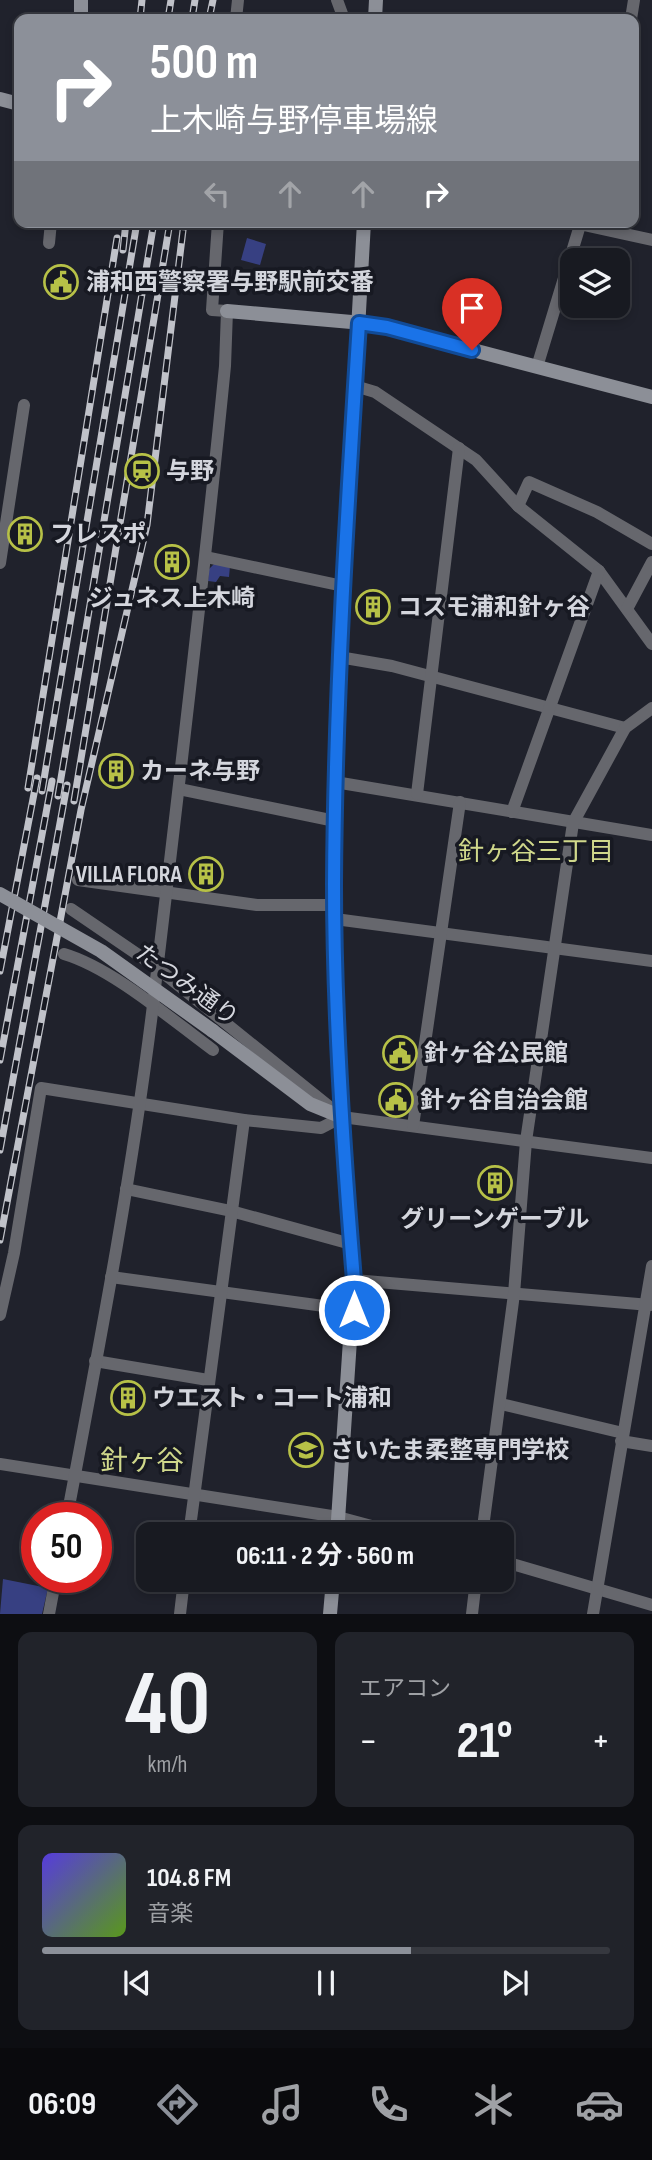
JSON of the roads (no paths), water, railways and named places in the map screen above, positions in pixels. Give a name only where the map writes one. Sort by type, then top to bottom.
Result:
[{"type":"main road","points":[[338,1522],[354,1280],[342,1117],[335,912],[335,782],[343,586],[364,228]]},
{"type":"main road","points":[[227,311],[387,327],[652,397]]},
{"type":"main road","name":"たつみ通り","points":[[0,894],[102,951],[310,1104],[342,1117]]},
{"type":"main road","points":[[330,1614],[332,1592]]},
{"type":"street","points":[[49,243],[50,228]]},
{"type":"street","points":[[70,1502],[126,1189],[153,1006],[206,557],[227,311],[212,310],[218,228]]},
{"type":"street","points":[[537,367],[576,228]]},
{"type":"street","points":[[599,228],[652,240]]},
{"type":"street","points":[[355,386],[375,392],[459,448],[490,474],[518,506],[599,571],[652,644]]},
{"type":"street","points":[[0,563],[24,405]]},
{"type":"street","points":[[417,794],[459,448]]},
{"type":"street","points":[[518,506],[529,482],[597,512],[652,544]]},
{"type":"street","points":[[206,557],[343,586]]},
{"type":"street","points":[[627,609],[652,562]]},
{"type":"street","points":[[512,812],[599,571]]},
{"type":"street","points":[[340,657],[391,666],[625,728]]},
{"type":"street","points":[[484,1522],[514,1294],[526,1141],[573,823],[625,728],[652,708]]},
{"type":"street","points":[[335,782],[652,835]]},
{"type":"street","points":[[179,789],[335,821]]},
{"type":"street","points":[[413,1126],[460,802]]},
{"type":"street","points":[[78,880],[257,905],[335,912],[440,931],[652,961]]},
{"type":"street","points":[[71,909],[156,967],[342,1117],[652,1158]]},
{"type":"street","points":[[64,954],[80,959],[153,1006],[213,1050]]},
{"type":"street","points":[[0,1315],[14,1253],[41,1088],[244,1120],[321,1128],[342,1117]]},
{"type":"street","points":[[190,1522],[244,1120]]},
{"type":"street","points":[[126,1189],[231,1211],[351,1244]]},
{"type":"street","points":[[593,1614],[622,1437],[648,1305],[652,1266]]},
{"type":"street","points":[[111,1277],[354,1310]]},
{"type":"street","points":[[354,1280],[648,1305]]},
{"type":"street","points":[[95,1361],[208,1380]]},
{"type":"street","points":[[501,1404],[652,1446]]},
{"type":"street","points":[[0,1464],[357,1522]]},
{"type":"street","points":[[514,1564],[652,1605]]},
{"type":"street","points":[[180,1614],[183,1592]]},
{"type":"street","points":[[472,1614],[475,1592]]},
{"type":"street","points":[[49,1614],[53,1593]]},
{"type":"railway","points":[[141,14],[142,0]]},
{"type":"railway","points":[[169,14],[171,0]]},
{"type":"railway","points":[[193,14],[195,0]]},
{"type":"railway","points":[[210,14],[213,0]]},
{"type":"railway","points":[[123,250],[125,228]]},
{"type":"railway","points":[[42,791],[136,228]]},
{"type":"railway","points":[[58,796],[153,228]]},
{"type":"railway","points":[[74,801],[169,228]]},
{"type":"railway","points":[[0,1240],[81,810],[147,525],[183,228]]},
{"type":"railway","points":[[28,788],[117,238]]},
{"type":"railway","points":[[0,971],[37,778]]},
{"type":"railway","points":[[0,1060],[52,781]]},
{"type":"railway","points":[[0,1150],[67,785]]},
{"type":"place","name":"浦和西警察署与野駅前交番","points":[[61,282]]},
{"type":"place","name":"与野","points":[[142,471]]},
{"type":"place","name":"フレスポ","points":[[25,534]]},
{"type":"place","name":"ジュネス上木崎","points":[[172,562]]},
{"type":"place","name":"コスモ浦和針ヶ谷","points":[[373,607]]},
{"type":"place","name":"カーネ与野","points":[[116,771]]},
{"type":"place","name":"VILLA FLORA","points":[[206,874]]},
{"type":"place","name":"針ヶ谷公民館","points":[[400,1053]]},
{"type":"place","name":"針ヶ谷自治会館","points":[[396,1100]]},
{"type":"place","name":"グリーンゲーブル","points":[[495,1183]]},
{"type":"place","name":"ウエスト・コート浦和","points":[[128,1398]]},
{"type":"place","name":"さいたま柔整専門学校","points":[[306,1450]]},
{"type":"district","name":"針ヶ谷三丁目","points":[[536,852]]},
{"type":"district","name":"針ヶ谷","points":[[142,1461]]}]
